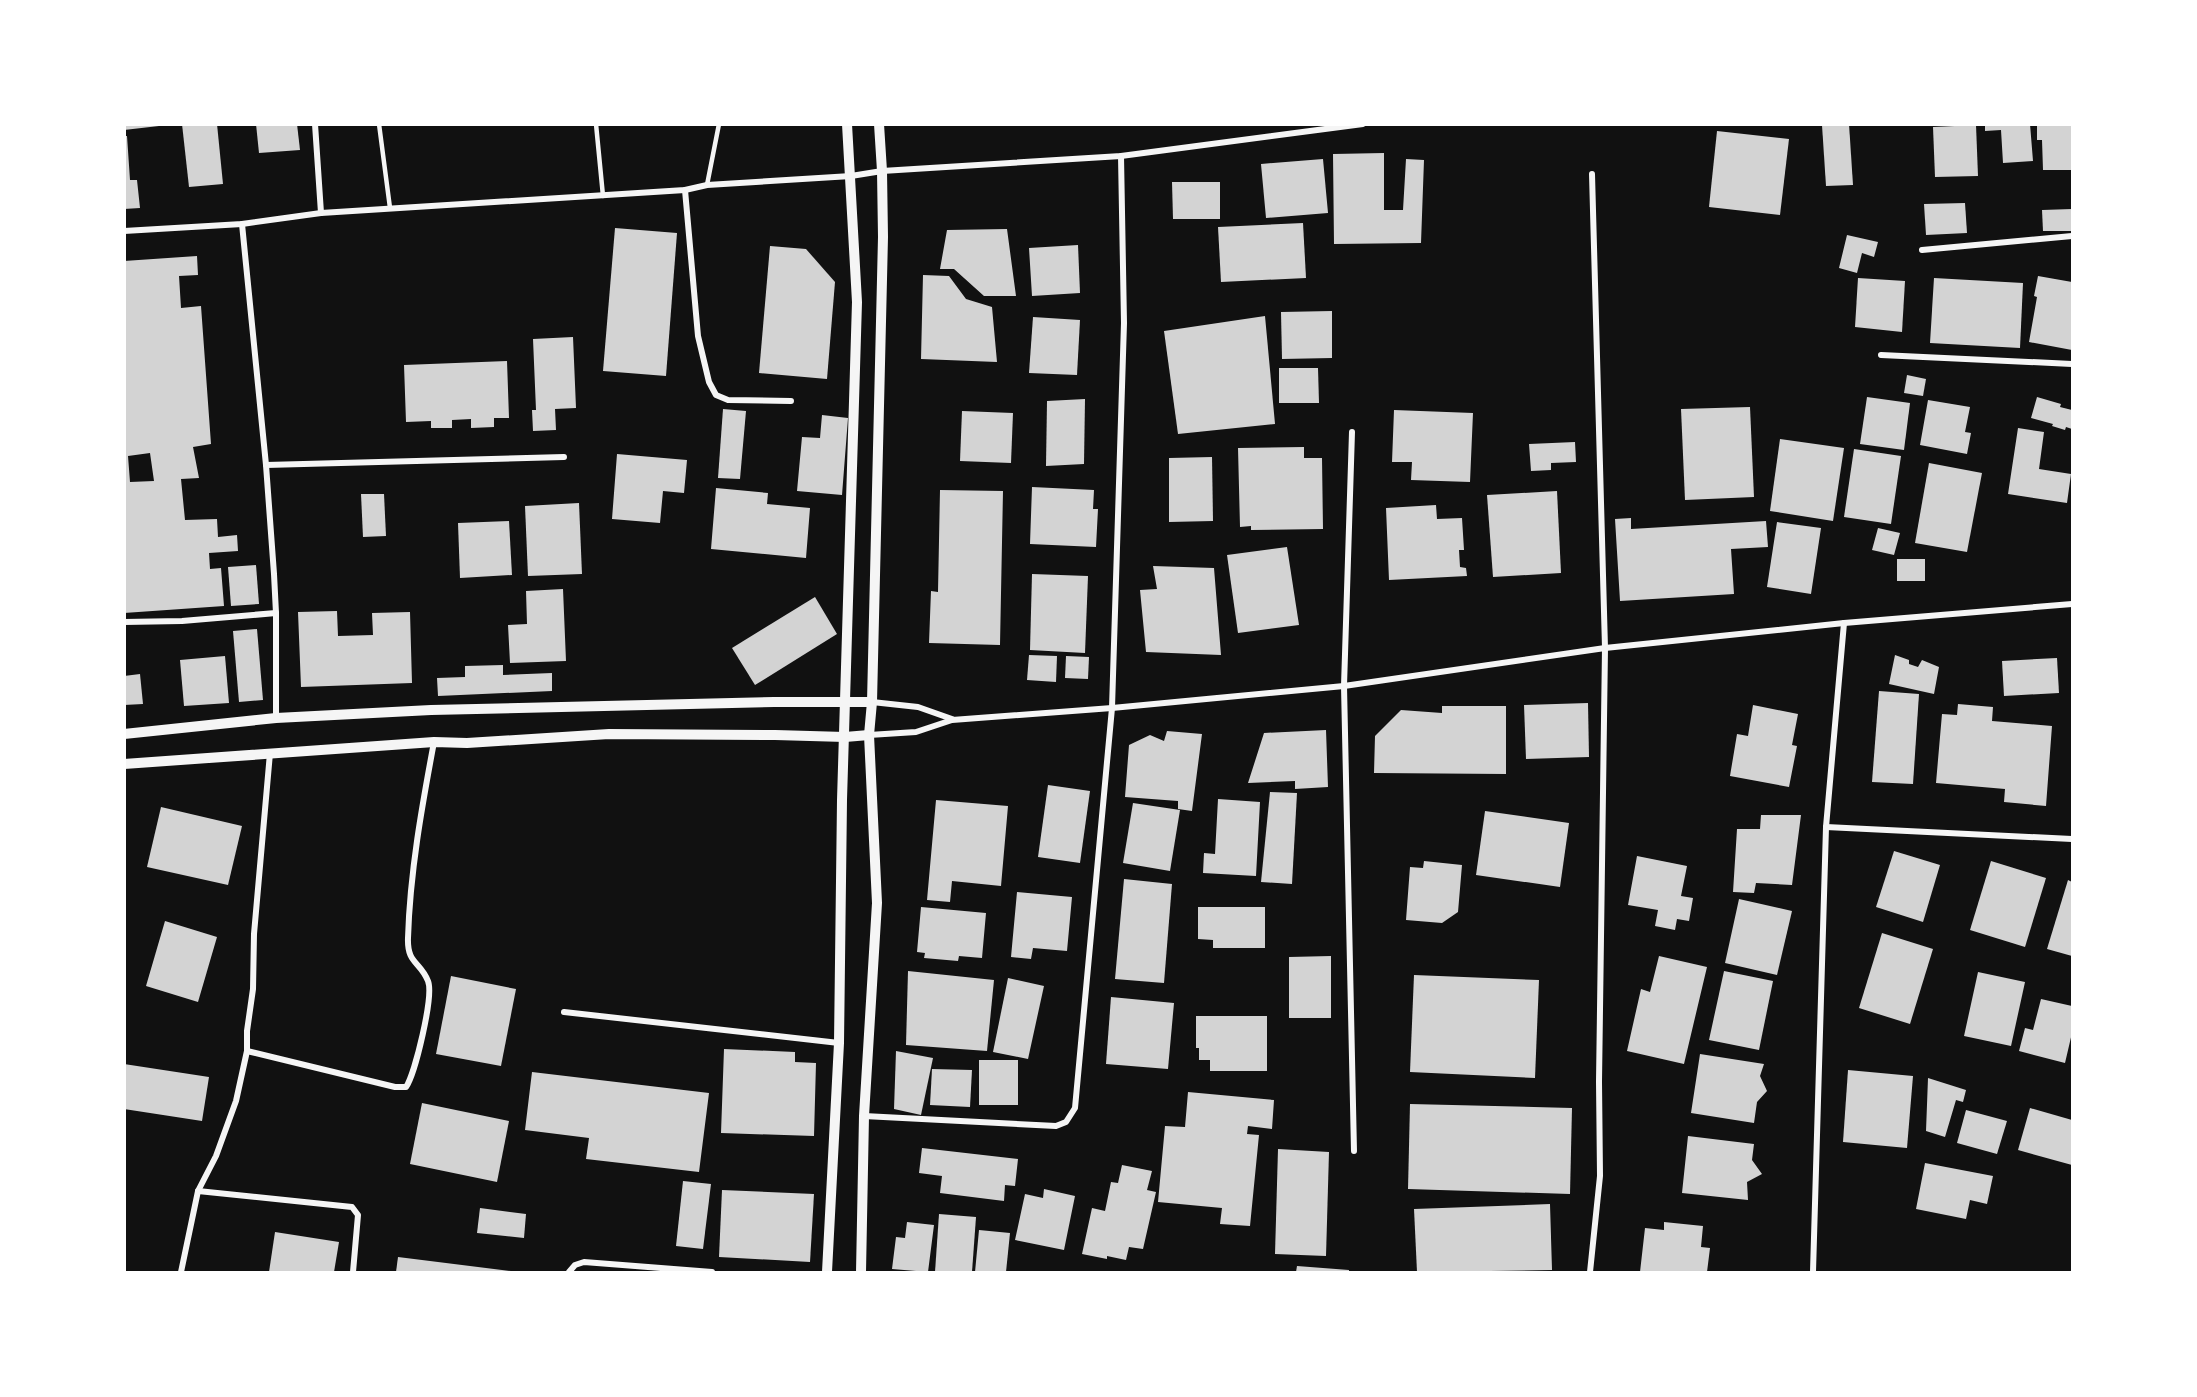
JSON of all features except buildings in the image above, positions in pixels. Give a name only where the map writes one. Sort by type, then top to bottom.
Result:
[{"type":"street","points":[[315,124],[321,213]]},
{"type":"street","points":[[827,1272],[839,1043],[842,800],[857,302],[847,124]]},
{"type":"street","points":[[861,1272],[864,1116],[877,903],[869,735],[872,702],[879,453],[883,237],[879,124]]},
{"type":"street","points":[[124,231],[243,224],[321,213],[603,196],[685,190],[708,185],[851,176],[882,171],[1121,156],[1362,124]]},
{"type":"street","points":[[864,1116],[1056,1126],[1066,1122],[1075,1108],[1113,708],[1124,323],[1121,156]]},
{"type":"street","points":[[1590,1272],[1600,1176],[1599,1082],[1605,648],[1592,174]]},
{"type":"street","points":[[685,190],[698,336],[709,382],[716,395],[728,400],[791,401]]},
{"type":"street","points":[[243,224],[266,465],[276,613],[276,718]]},
{"type":"street","points":[[1922,250],[2073,236]]},
{"type":"street","points":[[1881,355],[2073,364]]},
{"type":"street","points":[[1352,432],[1344,686],[1354,1151]]},
{"type":"street","points":[[266,465],[564,457]]},
{"type":"street","points":[[124,764],[434,742],[467,743],[609,734],[775,735],[845,738],[916,732],[952,720],[1113,708],[1344,686],[1605,648],[1844,623],[2073,604]]},
{"type":"street","points":[[124,622],[182,621],[276,613]]},
{"type":"street","points":[[1813,1272],[1826,827],[1844,623]]},
{"type":"street","points":[[124,734],[276,718],[431,710],[846,701],[918,707],[952,720]]},
{"type":"street","points":[[247,1051],[395,1087],[406,1087],[412,1079],[422,1038],[430,984],[424,972],[410,957],[408,937],[414,861],[434,742]]},
{"type":"street","points":[[181,1272],[198,1191],[216,1156],[236,1101],[247,1051],[247,1031],[253,989],[254,934],[270,753]]},
{"type":"street","points":[[1826,827],[2073,839]]},
{"type":"street","points":[[564,1012],[839,1043]]},
{"type":"street","points":[[198,1191],[352,1207],[358,1215],[353,1272]]},
{"type":"street","points":[[569,1272],[574,1265],[584,1262],[712,1272]]},
{"type":"lane","points":[[379,124],[390,208]]},
{"type":"lane","points":[[596,124],[603,196]]},
{"type":"lane","points":[[708,185],[719,124]]}]
